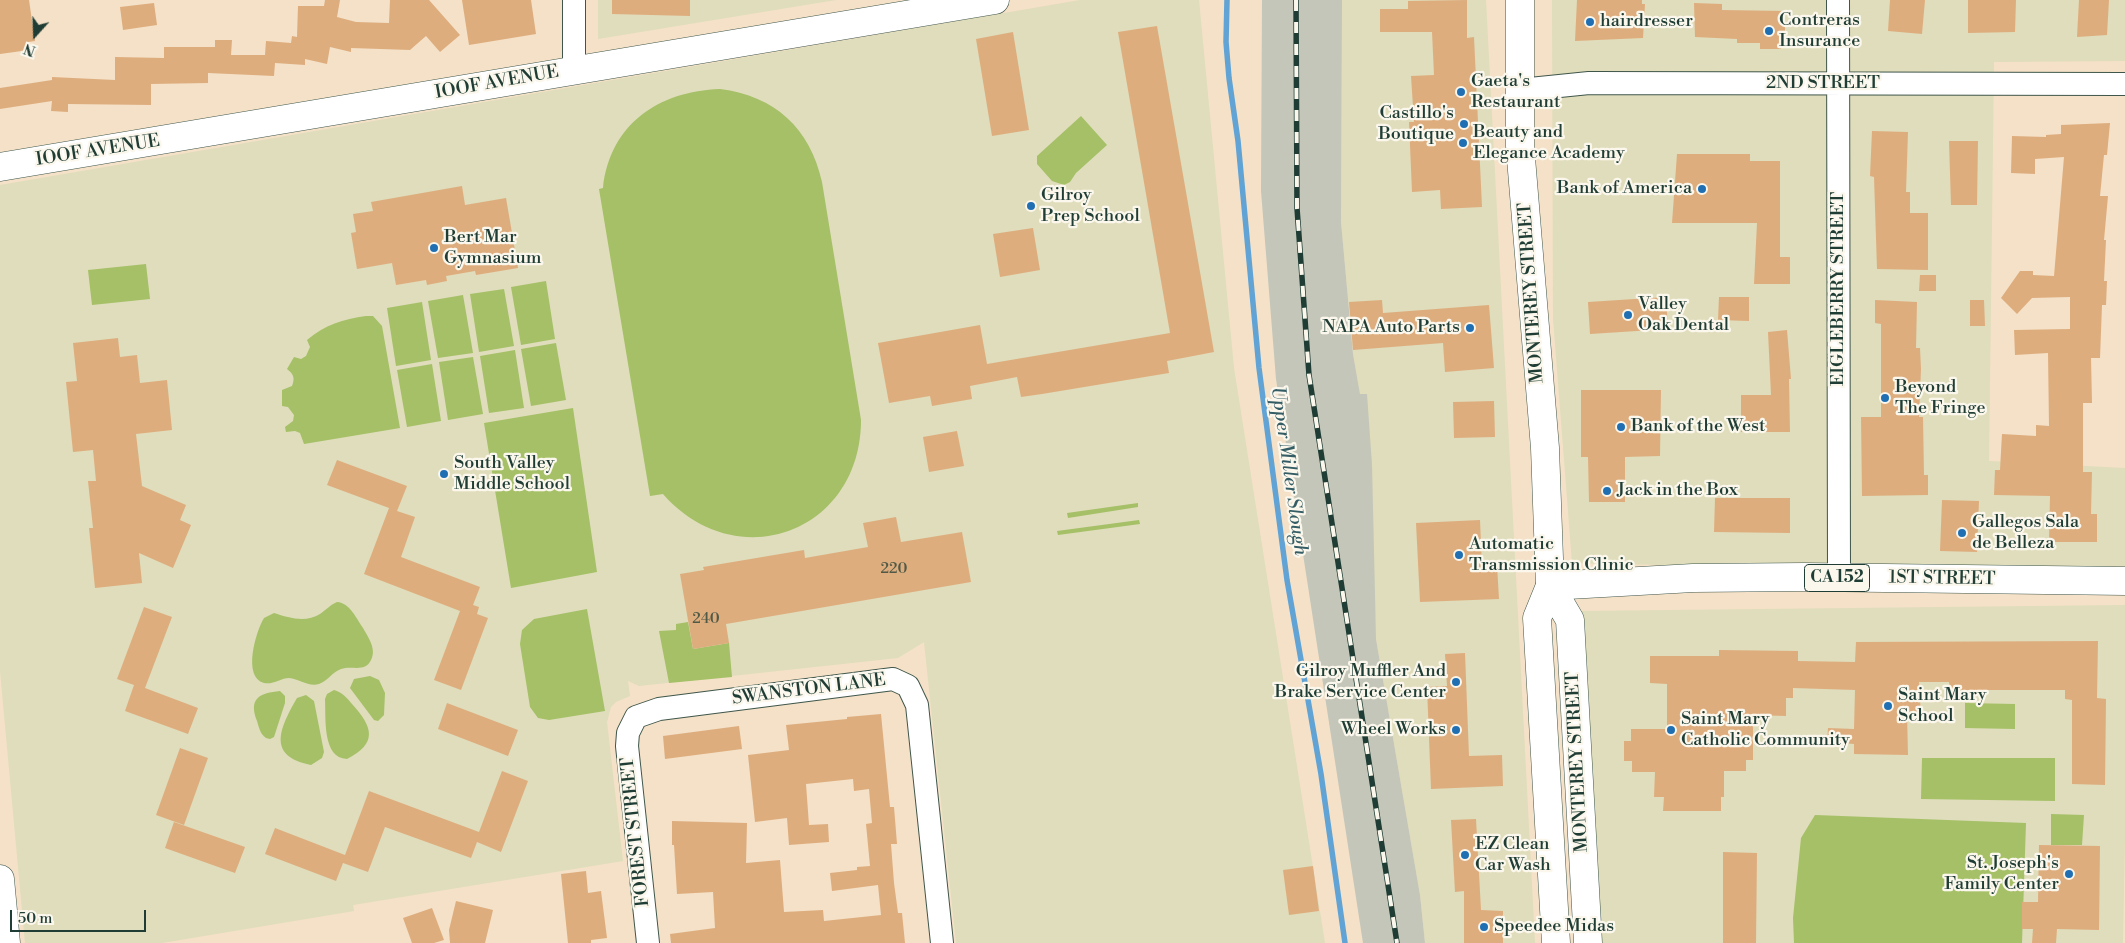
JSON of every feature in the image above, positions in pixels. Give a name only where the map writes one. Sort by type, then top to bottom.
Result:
[{"type":"main road","name":"IOOF AVENUE","points":[[0,167],[995,0]]},
{"type":"main road","name":"MONTEREY STREET","points":[[1520,0],[1520,146],[1545,448],[1550,586],[1537,618],[1556,943]]},
{"type":"main road","name":"1ST STREET","points":[[1550,586],[1688,578],[2125,581]]},
{"type":"main road","name":"MONTEREY STREET","points":[[1550,586],[1570,620],[1588,943]]},
{"type":"main road","points":[[0,880],[6,943]]},
{"type":"street","points":[[574,0],[574,70]]},
{"type":"street","name":"EIGLEBERRY STREET","points":[[1838,0],[1839,578]]},
{"type":"street","name":"2ND STREET","points":[[1520,90],[1589,83],[2125,84]]},
{"type":"street","name":"SWANSTON LANE","points":[[632,722],[636,717],[659,709],[893,679],[908,686],[917,704],[942,943]]},
{"type":"street","name":"FOREST STREET","points":[[632,722],[628,733],[627,746],[648,943]]},
{"type":"shaded area","points":[[598,0],[836,0],[598,39]]},
{"type":"shaded area","name":"South Valley Middle School","points":[[1080,0],[1199,0],[1234,368],[1325,943],[956,943],[924,642],[898,658],[639,686],[628,681],[630,696],[616,702],[611,707],[607,722],[623,861],[353,905],[354,911],[162,943],[25,943],[0,671],[0,185]]},
{"type":"shaded area","points":[[1262,0],[1342,0],[1341,222],[1353,354],[1360,394],[1367,394],[1372,465],[1376,639],[1420,895],[1425,943],[1363,943],[1276,379],[1261,191]]},
{"type":"shaded area","points":[[1342,0],[1486,0],[1535,943],[1425,943],[1420,895],[1376,639],[1366,394],[1360,395],[1353,354],[1341,222]]},
{"type":"shaded area","points":[[1552,0],[2125,0],[2125,61],[1994,62],[1989,461],[2125,468],[2125,566],[1989,572],[1572,563],[1553,318]]},
{"type":"shaded area","points":[[2125,605],[2123,943],[1593,943],[1581,611]]},
{"type":"green space","points":[[720,89],[740,93],[773,107],[799,131],[809,146],[822,182],[861,420],[856,459],[840,491],[818,515],[790,530],[758,537],[725,534],[693,520],[663,494],[650,496],[599,189],[603,188],[608,165],[616,146],[627,129],[641,115],[658,104],[677,96],[698,91]]},
{"type":"green space","points":[[1081,116],[1107,145],[1076,173],[1070,182],[1064,185],[1052,181],[1037,164],[1037,156]]},
{"type":"green space","points":[[146,264],[150,299],[92,305],[88,270]]},
{"type":"green space","points":[[546,281],[555,339],[521,345],[511,287]]},
{"type":"green space","points":[[504,289],[514,346],[479,352],[470,294]]},
{"type":"green space","points":[[463,295],[473,353],[438,358],[428,301]]},
{"type":"green space","points":[[422,302],[431,360],[396,366],[387,308]]},
{"type":"green space","points":[[373,316],[382,326],[400,428],[304,444],[300,433],[295,431],[286,432],[285,427],[293,421],[294,415],[288,407],[282,406],[282,390],[292,386],[293,381],[292,375],[287,369],[294,357],[301,359],[306,356],[310,347],[307,340],[321,330],[350,319]]},
{"type":"green space","points":[[556,343],[566,400],[531,406],[521,349]]},
{"type":"green space","points":[[515,350],[524,408],[489,413],[480,356]]},
{"type":"green space","points":[[473,357],[483,414],[448,420],[439,362]]},
{"type":"green space","points":[[432,364],[441,421],[407,427],[397,370]]},
{"type":"green space","points":[[573,408],[597,572],[511,588],[484,423]]},
{"type":"green space","points":[[1138,503],[1138,507],[1068,518],[1067,513]]},
{"type":"green space","points":[[1139,520],[1140,524],[1058,535],[1057,531]]},
{"type":"green space","points":[[337,602],[346,605],[369,639],[373,656],[368,664],[362,668],[341,669],[322,683],[315,685],[289,678],[267,683],[257,679],[252,663],[253,653],[264,618],[274,613],[291,618],[315,617]]},
{"type":"green space","points":[[587,609],[605,711],[549,720],[538,718],[530,707],[520,644],[522,630],[534,619]]},
{"type":"green space","points":[[688,622],[693,649],[729,643],[732,677],[669,683],[659,631],[676,630],[676,624]]},
{"type":"green space","points":[[370,676],[379,680],[385,693],[384,715],[378,721],[374,720],[350,688],[354,679]]},
{"type":"green space","points":[[334,690],[348,700],[359,712],[368,727],[368,741],[357,753],[347,759],[339,757],[333,752],[327,736],[325,699],[327,694]]},
{"type":"green space","points":[[280,691],[285,696],[285,703],[274,737],[266,738],[260,730],[255,713],[255,702],[262,695]]},
{"type":"green space","points":[[306,695],[314,701],[324,752],[322,758],[311,765],[297,761],[287,755],[282,748],[281,739],[282,730],[297,698]]},
{"type":"green space","points":[[1965,703],[2015,704],[2015,729],[1965,728]]},
{"type":"green space","points":[[1922,758],[2055,758],[2055,801],[1921,799]]},
{"type":"green space","points":[[2051,814],[2084,815],[2082,845],[2051,845]]},
{"type":"green space","points":[[1815,815],[2026,823],[2022,943],[1794,943],[1793,918],[1801,838]]},
{"type":"building","points":[[0,0],[29,0],[35,41],[28,42],[29,50],[0,54]]},
{"type":"building","points":[[325,0],[340,0],[337,17],[356,22],[389,23],[390,0],[429,0],[460,35],[440,52],[426,36],[410,50],[351,48],[351,52],[330,47],[327,64],[305,59],[305,65],[275,63],[274,76],[208,73],[208,83],[151,84],[151,105],[68,104],[68,112],[51,111],[52,101],[0,109],[0,88],[52,80],[52,77],[115,80],[115,57],[164,58],[164,47],[215,47],[215,40],[232,40],[231,55],[265,55],[266,41],[291,43],[292,36],[297,37],[298,6],[324,6]]},
{"type":"building","points":[[462,0],[531,0],[536,34],[469,45]]},
{"type":"building","points":[[612,0],[690,0],[690,16],[612,14]]},
{"type":"building","points":[[1467,0],[1467,38],[1474,37],[1482,207],[1441,209],[1440,190],[1412,192],[1409,122],[1414,122],[1411,76],[1434,75],[1432,32],[1380,32],[1380,9],[1408,9],[1408,1]]},
{"type":"building","points":[[1577,0],[1642,0],[1642,4],[1645,4],[1643,38],[1575,41]]},
{"type":"building","points":[[1890,0],[1925,0],[1922,34],[1888,31]]},
{"type":"building","points":[[1968,0],[2016,0],[2015,32],[1968,33]]},
{"type":"building","points":[[2079,0],[2109,0],[2107,35],[2077,37]]},
{"type":"building","points":[[154,3],[157,25],[123,30],[120,7]]},
{"type":"building","points":[[1694,3],[1722,4],[1722,10],[1785,11],[1785,43],[1781,43],[1781,49],[1760,49],[1760,43],[1737,43],[1737,39],[1695,37]]},
{"type":"building","points":[[1157,26],[1214,352],[1167,361],[1169,373],[1042,394],[1021,397],[1017,377],[970,386],[972,399],[932,406],[930,396],[889,403],[878,343],[980,325],[987,364],[1170,333],[1118,32]]},
{"type":"building","points":[[1013,32],[1029,130],[992,136],[976,39]]},
{"type":"building","points":[[2110,123],[2107,155],[2104,155],[2100,196],[2108,196],[2104,240],[2106,240],[2104,281],[2107,281],[2106,305],[2102,305],[2100,358],[2091,358],[2092,403],[2083,403],[2083,472],[2092,472],[2091,514],[2097,514],[2097,542],[2049,542],[2050,496],[1994,495],[1995,470],[2000,470],[2002,434],[2036,436],[2036,425],[2049,426],[2048,353],[2015,355],[2014,330],[2070,329],[2070,297],[2032,298],[2017,314],[2001,298],[2020,271],[2033,271],[2033,275],[2054,276],[2064,157],[2035,159],[2035,174],[2011,173],[2012,136],[2046,137],[2046,135],[2061,134],[2061,125]]},
{"type":"building","points":[[1872,131],[1908,132],[1906,192],[1910,192],[1910,213],[1928,213],[1928,270],[1877,269],[1874,177],[1870,176]]},
{"type":"building","points":[[1949,141],[1978,141],[1977,205],[1951,205]]},
{"type":"building","points":[[1677,154],[1750,154],[1750,161],[1780,161],[1780,257],[1790,257],[1790,284],[1754,284],[1757,223],[1672,223]]},
{"type":"building","name":"Bert Mar Gymnasium","points":[[462,186],[465,205],[506,198],[518,268],[476,275],[475,271],[446,276],[447,281],[427,285],[426,280],[396,285],[392,263],[357,269],[351,233],[356,232],[353,214],[373,211],[371,202]]},
{"type":"building","points":[[1033,228],[1040,270],[1000,277],[993,234]]},
{"type":"building","points":[[1920,275],[1936,275],[1936,291],[1919,291]]},
{"type":"building","name":"Valley Oak Dental","points":[[1666,297],[1668,329],[1590,334],[1588,302]]},
{"type":"building","points":[[1719,297],[1749,297],[1749,321],[1718,320]]},
{"type":"building","points":[[1382,300],[1383,313],[1489,305],[1494,368],[1445,372],[1443,343],[1353,350],[1349,302]]},
{"type":"building","points":[[1875,300],[1917,302],[1916,348],[1920,348],[1921,369],[1919,417],[1923,417],[1924,475],[1928,475],[1928,495],[1862,496],[1861,417],[1881,417],[1881,324],[1875,323]]},
{"type":"building","points":[[1970,300],[1984,300],[1985,326],[1970,326]]},
{"type":"building","points":[[1787,330],[1791,379],[1789,379],[1790,432],[1741,432],[1741,395],[1771,395],[1768,332]]},
{"type":"building","points":[[118,338],[120,357],[137,355],[140,383],[167,380],[172,430],[136,434],[142,486],[186,505],[180,520],[191,525],[173,568],[139,553],[142,583],[95,588],[89,528],[93,528],[88,481],[96,481],[93,450],[73,452],[66,382],[77,381],[73,343]]},
{"type":"building","name":"Bank of the West","points":[[1581,390],[1661,390],[1660,456],[1625,457],[1625,502],[1589,502],[1588,457],[1581,457]]},
{"type":"building","points":[[1494,401],[1495,437],[1454,438],[1453,402]]},
{"type":"building","points":[[957,431],[964,466],[929,472],[923,437]]},
{"type":"building","points":[[337,460],[407,486],[397,511],[415,517],[401,557],[480,587],[473,605],[479,607],[477,614],[488,618],[461,690],[434,680],[460,611],[364,574],[389,508],[327,485]]},
{"type":"building","points":[[1715,498],[1790,498],[1790,533],[1714,532]]},
{"type":"building","points":[[1942,500],[1979,501],[1977,552],[1940,551]]},
{"type":"building","points":[[896,517],[901,542],[962,532],[971,582],[726,624],[729,643],[693,649],[680,574],[704,570],[703,567],[804,550],[805,558],[868,547],[863,523]]},
{"type":"building","points":[[1480,520],[1482,566],[1497,565],[1499,599],[1420,602],[1416,523]]},
{"type":"building","points":[[144,607],[172,617],[145,688],[198,708],[188,734],[125,711],[134,685],[117,679]]},
{"type":"building","points":[[2098,641],[2097,698],[2106,699],[2105,785],[2072,784],[2072,700],[2065,699],[2065,690],[1950,690],[1949,682],[1919,682],[1921,714],[1907,713],[1908,755],[1854,754],[1854,744],[1827,742],[1828,728],[1854,729],[1855,690],[1793,688],[1793,698],[1786,698],[1786,716],[1753,715],[1753,760],[1746,760],[1746,771],[1724,771],[1724,797],[1721,797],[1721,811],[1663,811],[1664,797],[1654,797],[1655,772],[1632,772],[1632,761],[1624,761],[1624,741],[1631,741],[1631,729],[1667,729],[1667,684],[1650,683],[1650,656],[1719,656],[1719,650],[1798,651],[1798,661],[1855,662],[1856,642]]},
{"type":"building","points":[[1465,653],[1469,756],[1502,755],[1503,786],[1431,789],[1427,687],[1447,686],[1445,654]]},
{"type":"building","points":[[447,703],[518,730],[508,756],[438,729]]},
{"type":"building","points":[[881,714],[890,807],[894,807],[897,844],[891,844],[894,883],[898,913],[902,913],[905,943],[671,943],[670,934],[715,928],[713,892],[677,894],[674,845],[672,845],[672,821],[747,823],[746,863],[780,860],[784,912],[823,910],[824,921],[881,915],[878,885],[832,891],[830,873],[857,870],[857,867],[870,866],[866,824],[872,823],[869,789],[854,791],[853,779],[806,784],[809,825],[828,824],[829,842],[789,845],[787,818],[755,822],[748,755],[789,750],[786,725]]},
{"type":"building","points":[[739,726],[742,749],[665,759],[663,736]]},
{"type":"building","points":[[180,748],[208,758],[184,825],[156,815]]},
{"type":"building","points":[[502,771],[528,781],[501,852],[477,842],[471,858],[385,827],[368,872],[343,863],[336,881],[265,854],[275,828],[345,855],[369,791],[479,832]]},
{"type":"building","points":[[1476,819],[1481,910],[1503,911],[1503,943],[1464,943],[1464,891],[1455,892],[1451,820]]},
{"type":"building","points":[[174,822],[245,847],[235,873],[165,848]]},
{"type":"building","name":"St. Joseph's Family Center","points":[[2039,845],[2100,846],[2099,930],[2057,929],[2056,943],[2032,943],[2033,929],[2022,929],[2022,902],[2038,902]]},
{"type":"building","points":[[1723,852],[1757,853],[1756,943],[1723,943]]},
{"type":"building","points":[[1313,866],[1319,911],[1289,915],[1283,870]]},
{"type":"building","points":[[586,871],[588,893],[601,891],[607,938],[591,940],[591,943],[568,943],[561,874]]},
{"type":"building","points":[[456,901],[493,910],[485,943],[450,943],[449,930]]},
{"type":"building","points":[[432,908],[444,940],[434,943],[412,943],[403,918]]},
{"type":"waterway","name":"Upper Miller Slough","points":[[1227,0],[1226,42],[1229,78],[1238,141],[1259,368],[1287,580],[1321,774],[1345,943]]},
{"type":"railway","points":[[1296,0],[1297,208],[1309,375],[1397,943]]},
{"type":"place","name":"hairdresser","points":[[1590,22]]},
{"type":"place","name":"Contreras Insurance","points":[[1769,31]]},
{"type":"place","name":"Gaeta's Restaurant","points":[[1461,92]]},
{"type":"place","name":"Castillo's Boutique","points":[[1464,124]]},
{"type":"place","name":"Beauty and Elegance Academy","points":[[1463,143]]},
{"type":"place","name":"Bank of America","points":[[1702,189]]},
{"type":"place","name":"Gilroy Prep School","points":[[1031,206]]},
{"type":"place","name":"Bert Mar Gymnasium","points":[[434,248]]},
{"type":"place","name":"Valley Oak Dental","points":[[1628,315]]},
{"type":"place","name":"NAPA Auto Parts","points":[[1470,328]]},
{"type":"place","name":"Beyond The Fringe","points":[[1885,398]]},
{"type":"place","name":"Bank of the West","points":[[1621,427]]},
{"type":"place","name":"South Valley Middle School","points":[[444,474]]},
{"type":"place","name":"Jack in the Box","points":[[1607,491]]},
{"type":"place","name":"Gallegos Sala de Belleza","points":[[1962,533]]},
{"type":"place","name":"Automatic Transmission Clinic","points":[[1459,555]]},
{"type":"place","name":"Gilroy Muffler And Brake Service Center","points":[[1456,682]]},
{"type":"place","name":"Saint Mary School","points":[[1888,706]]},
{"type":"place","name":"Wheel Works","points":[[1456,730]]},
{"type":"place","name":"Saint Mary Catholic Community","points":[[1671,730]]},
{"type":"place","name":"EZ Clean Car Wash","points":[[1465,855]]},
{"type":"place","name":"St. Joseph's Family Center","points":[[2069,874]]},
{"type":"place","name":"Speedee Midas","points":[[1484,927]]}]
